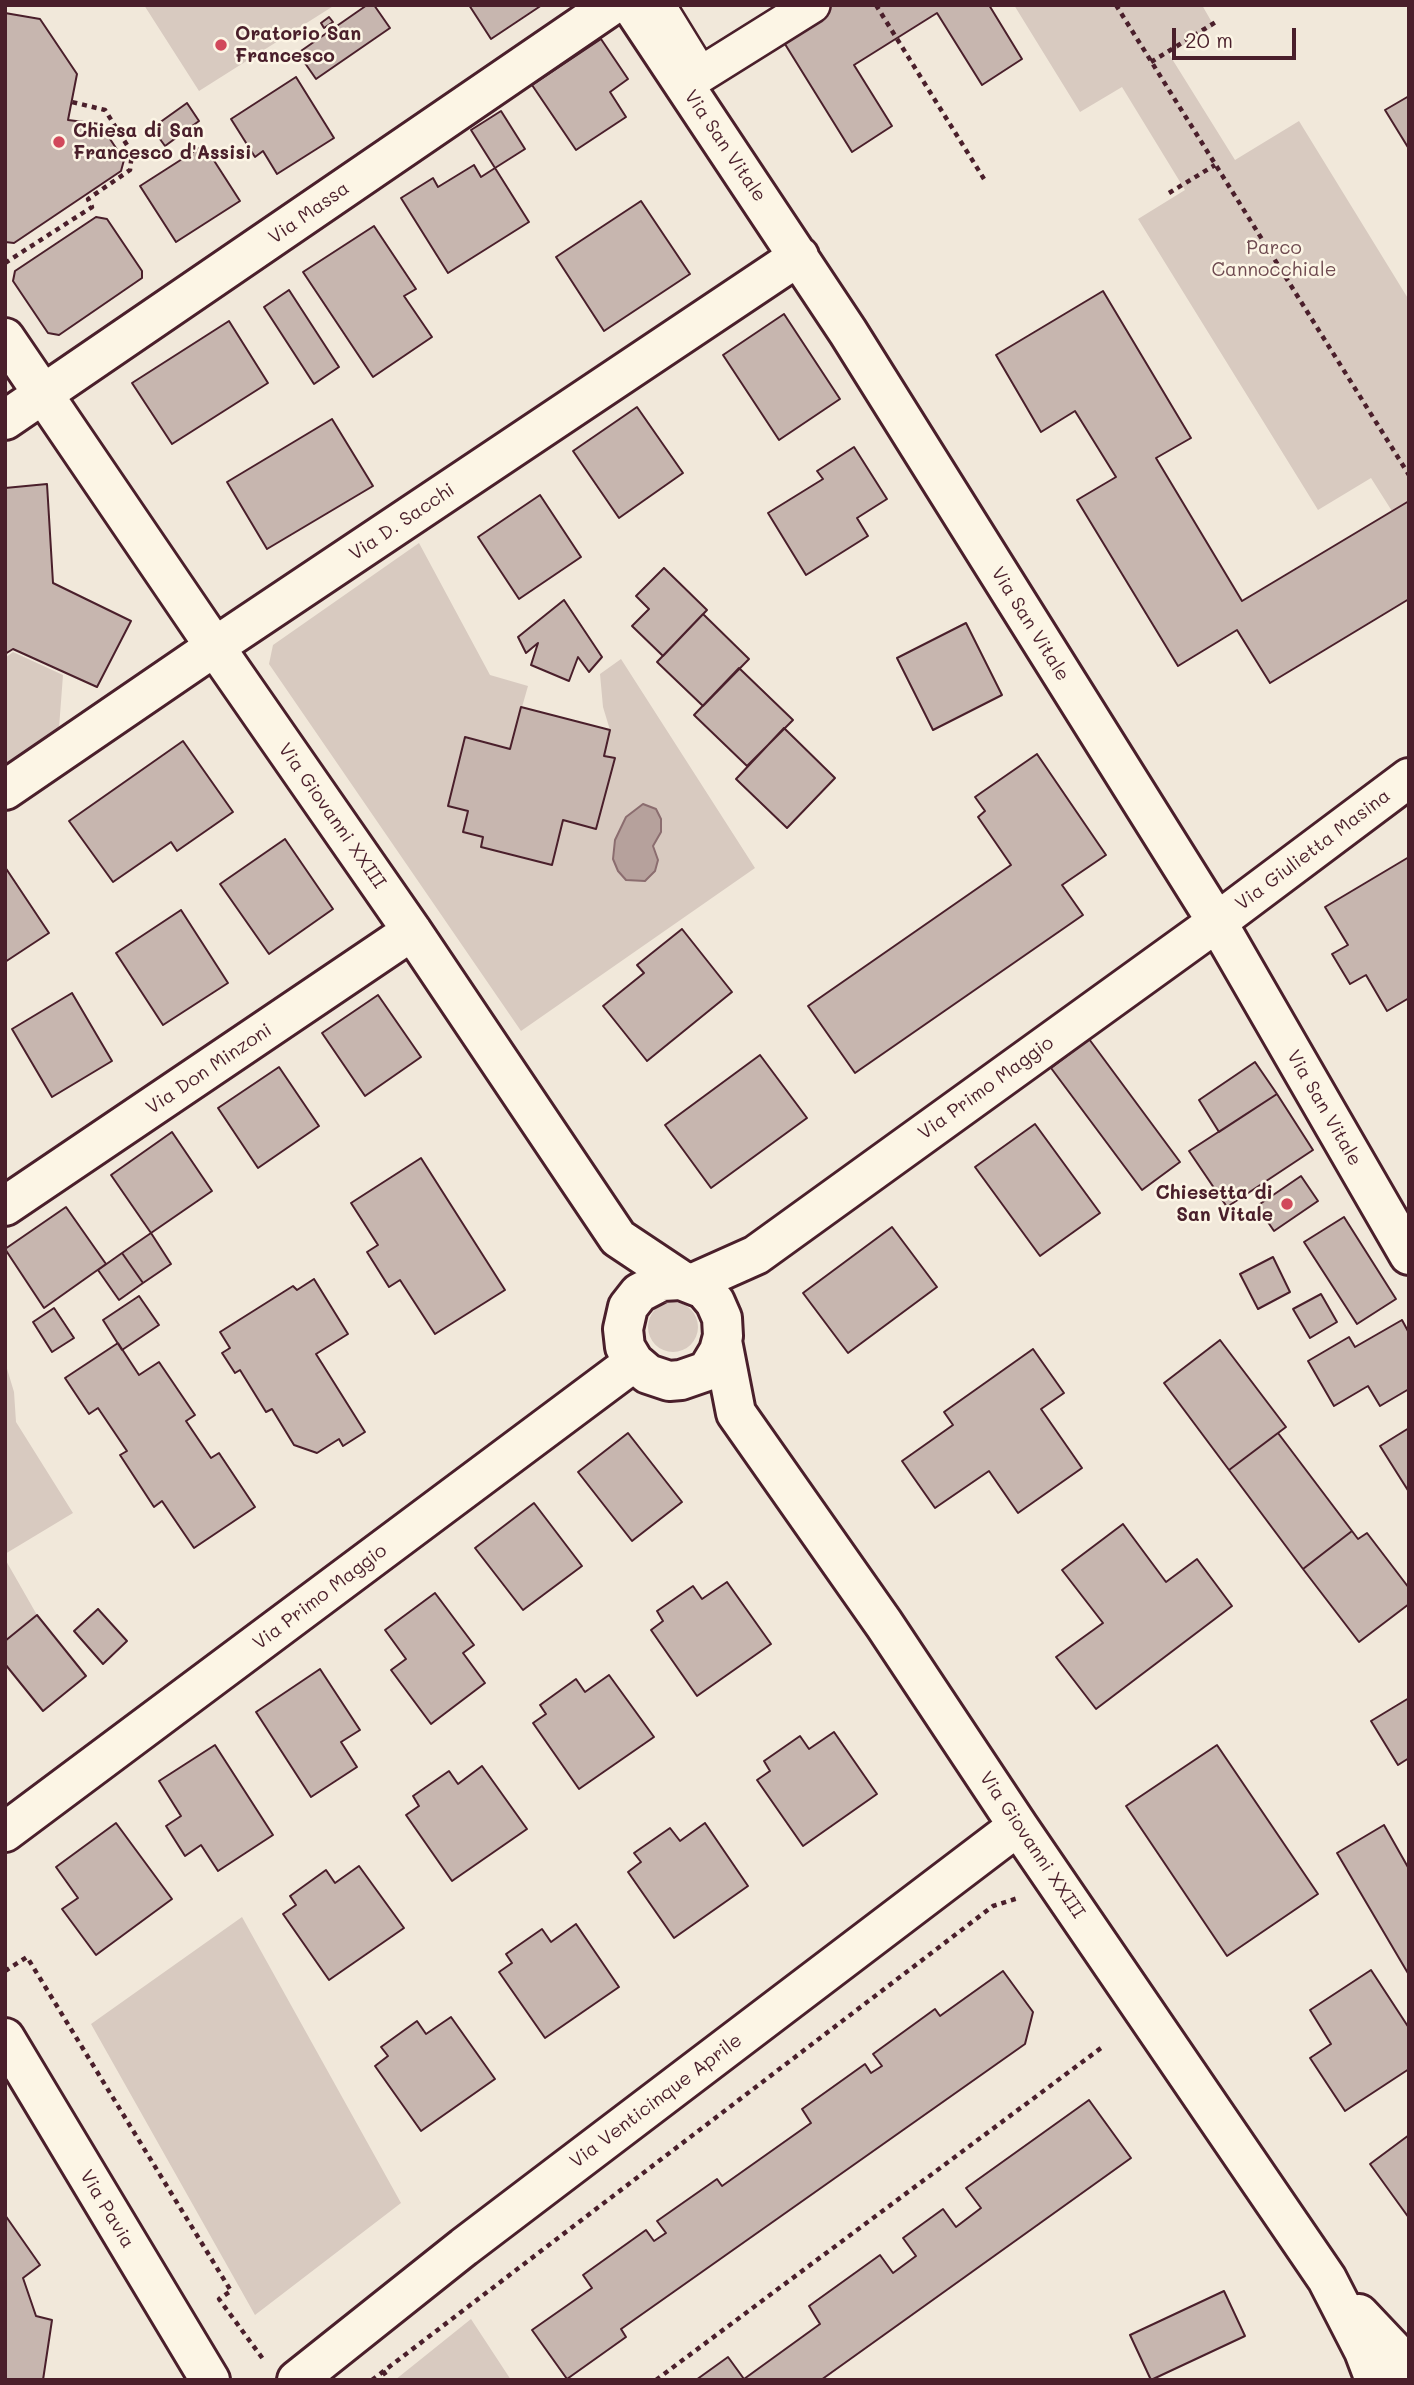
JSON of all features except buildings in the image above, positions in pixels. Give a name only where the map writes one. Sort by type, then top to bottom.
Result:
[{"type":"street","name":"Via Massa","points":[[5,420],[44,396],[612,5]]},
{"type":"street","name":"Via San Vitale","points":[[631,5],[799,256],[1217,922],[1409,1255]]},
{"type":"street","points":[[657,5],[700,75],[812,5]]},
{"type":"street","name":"Via D. Sacchi","points":[[5,790],[799,256]]},
{"type":"street","name":"Via Giovanni XXIII","points":[[5,338],[618,1238],[686,1282]]},
{"type":"street","name":"Via Giulietta Masina","points":[[1217,922],[1409,778]]},
{"type":"street","name":"Via Primo Maggio","points":[[628,1307],[646,1287],[662,1280],[686,1282],[756,1255],[1217,922]]},
{"type":"street","name":"Via Don Minzoni","points":[[5,1206],[412,932]]},
{"type":"street","name":"Via Giovanni XXIII","points":[[618,1238],[628,1307]]},
{"type":"street","name":"Via Primo Maggio","points":[[681,1380],[707,1371],[719,1351],[722,1330],[756,1255]]},
{"type":"street","points":[[686,1282],[704,1289],[715,1302],[722,1330]]},
{"type":"street","points":[[628,1307],[623,1329],[625,1347],[634,1362],[648,1374],[669,1381],[681,1380]]},
{"type":"street","name":"Via Giovanni XXIII","points":[[722,1330],[736,1413]]},
{"type":"street","name":"Via Primo Maggio","points":[[5,1832],[634,1362]]},
{"type":"street","name":"Via Giovanni XXIII","points":[[681,1380],[736,1413],[884,1624],[1018,1826],[1327,2279],[1376,2380]]},
{"type":"street","name":"Via Venticinque Aprile","points":[[284,2375],[475,2239],[1018,1826]]},
{"type":"street","name":"Via Pavia","points":[[5,2038],[210,2380]]},
{"type":"street","name":"Via Giovanni XXIII","points":[[1327,2279],[1409,2367]]},
{"type":"path","points":[[876,5],[984,179]]},
{"type":"path","points":[[1116,5],[1409,475]]},
{"type":"path","points":[[1151,62],[1219,20]]},
{"type":"path","points":[[6,260],[92,207],[88,199],[130,170],[132,153],[105,110],[72,102]]},
{"type":"path","points":[[1169,193],[1215,165]]},
{"type":"path","points":[[372,2380],[993,1906],[1029,1895],[1054,1878]]},
{"type":"path","points":[[5,1972],[27,1957],[230,2291],[219,2299],[284,2375]]},
{"type":"path","points":[[656,2380],[1101,2048]]},
{"type":"green space","name":"Oratorio San Francesco","points":[[144,5],[335,5],[199,91]]},
{"type":"green space","name":"Parco Cannocchiale","points":[[1014,5],[1202,5],[1214,26],[1169,54],[1235,160],[1299,121],[1409,300],[1409,538],[1371,478],[1318,510],[1138,219],[1185,190],[1122,87],[1080,112]]},
{"type":"green space","points":[[419,543],[490,675],[528,686],[510,749],[465,738],[448,805],[468,811],[463,832],[483,837],[481,847],[552,864],[563,820],[596,828],[615,759],[604,756],[610,730],[603,707],[600,674],[621,659],[755,868],[521,1031],[269,664],[273,645]]},
{"type":"green space","points":[[13,652],[63,675],[59,728],[5,764],[5,658]]},
{"type":"green space","points":[[663,1303],[683,1303],[697,1317],[697,1337],[683,1351],[663,1351],[649,1337],[649,1317]]},
{"type":"green space","points":[[5,1362],[14,1392],[16,1422],[73,1513],[5,1554]]},
{"type":"green space","points":[[5,1559],[37,1615],[5,1641]]},
{"type":"green space","points":[[242,1917],[401,2203],[255,2315],[91,2024]]},
{"type":"green space","points":[[471,2319],[511,2380],[395,2380]]},
{"type":"shaded area","points":[[643,804],[656,809],[661,819],[661,832],[653,846],[658,860],[655,871],[645,881],[626,880],[613,859],[615,840],[626,817]]},
{"type":"place","name":"Oratorio San Francesco","points":[[221,45]]},
{"type":"place","name":"Chiesa di San Francesco d'Assisi","points":[[59,142]]},
{"type":"place","name":"Chiesetta di San Vitale","points":[[1287,1204]]}]
